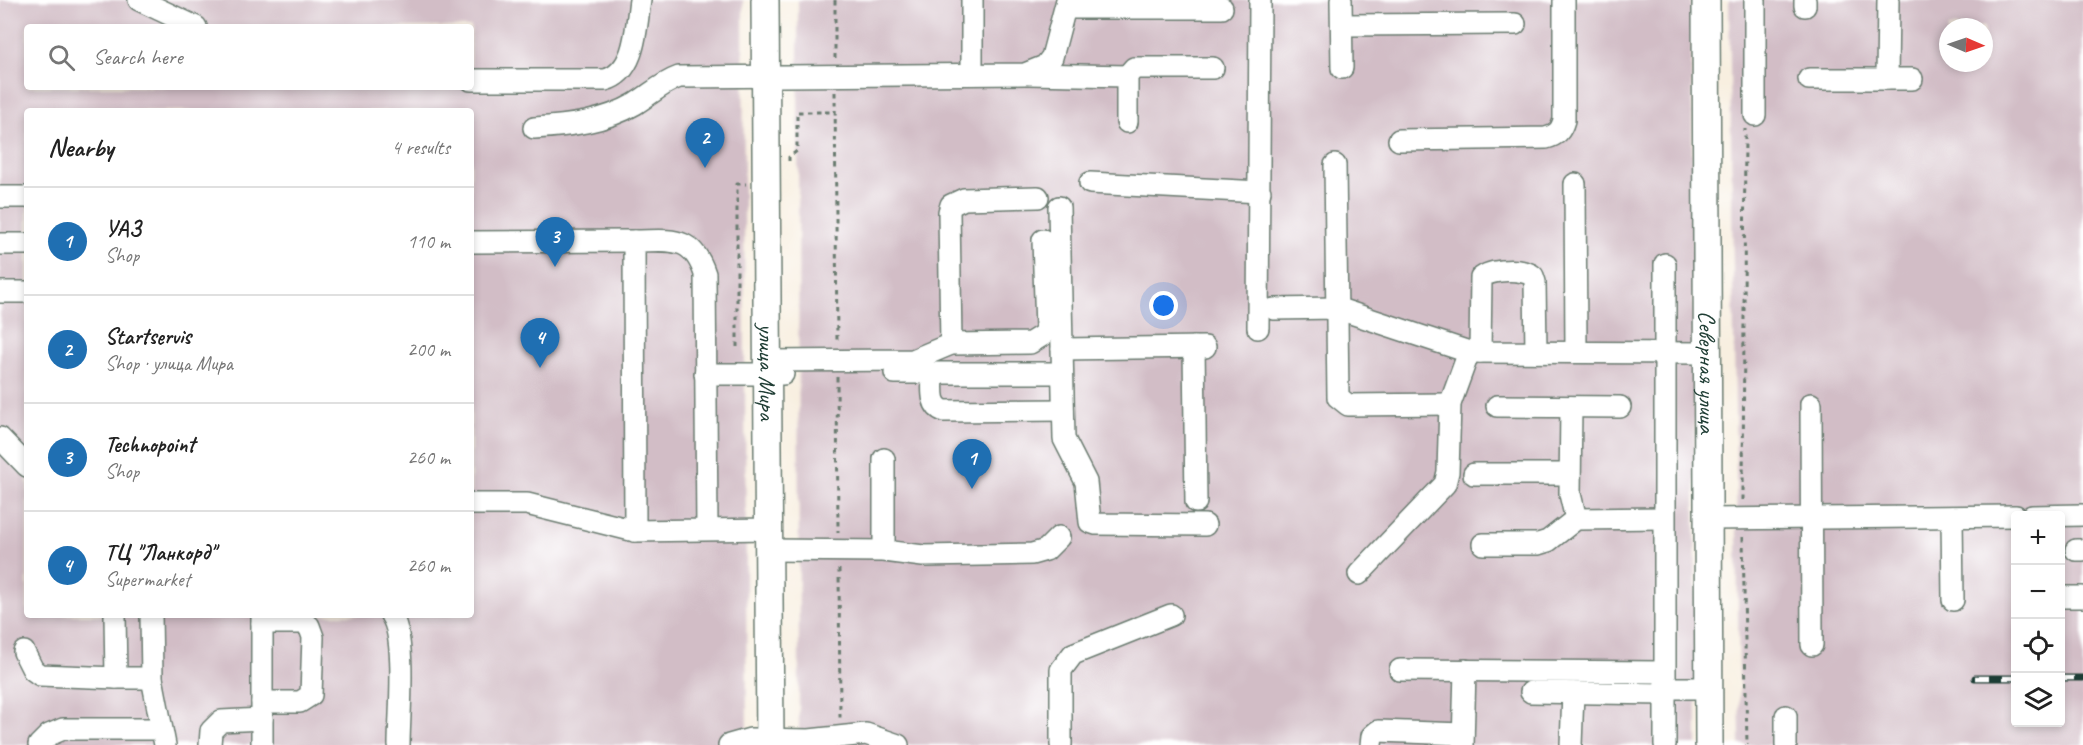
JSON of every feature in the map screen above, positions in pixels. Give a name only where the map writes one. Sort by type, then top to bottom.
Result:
[{"type":"main road","name":"улица Мира","points":[[765,0],[770,742]]},
{"type":"main road","name":"Северная улица","points":[[1706,0],[1709,745]]},
{"type":"lane","points":[[139,0],[190,24]]},
{"type":"lane","points":[[474,80],[605,80],[616,77],[625,69],[630,54],[640,0]]},
{"type":"lane","points":[[972,0],[972,74]]},
{"type":"lane","points":[[1258,328],[1260,0]]},
{"type":"lane","points":[[1341,0],[1342,68]]},
{"type":"lane","points":[[1399,141],[1546,138],[1555,135],[1561,129],[1564,120],[1564,0]]},
{"type":"lane","points":[[1750,122],[1755,0]]},
{"type":"lane","points":[[1887,79],[1888,0]]},
{"type":"lane","points":[[1025,74],[1045,66],[1052,57],[1067,4],[1222,8]]},
{"type":"lane","points":[[1341,25],[1515,24]]},
{"type":"lane","points":[[1127,122],[1127,76],[1134,68],[1140,66],[1213,68]]},
{"type":"lane","points":[[534,128],[560,127],[616,113],[664,83],[679,77],[972,74],[1127,76]]},
{"type":"lane","points":[[1809,79],[1912,79]]},
{"type":"lane","points":[[1335,165],[1338,397],[1348,405],[1450,404]]},
{"type":"lane","points":[[1090,183],[1260,192]]},
{"type":"lane","points":[[1575,184],[1576,352]]},
{"type":"lane","points":[[0,197],[24,197]]},
{"type":"lane","points":[[951,344],[951,205],[964,199],[1038,197]]},
{"type":"lane","points":[[1059,207],[1064,439],[1086,482],[1090,522],[1096,524],[1205,525]]},
{"type":"lane","points":[[705,374],[767,368],[913,360],[951,344],[1030,343],[1043,335],[1046,328],[1043,240]]},
{"type":"lane","points":[[634,241],[635,531]]},
{"type":"lane","points":[[474,242],[676,241],[690,247],[699,257],[705,274],[706,530]]},
{"type":"lane","points":[[0,244],[24,244]]},
{"type":"lane","points":[[1665,264],[1663,518],[1665,745]]},
{"type":"lane","points":[[1359,574],[1445,483],[1448,472],[1450,404],[1474,352],[1481,278],[1489,273],[1525,272],[1533,276],[1536,352]]},
{"type":"lane","points":[[0,292],[24,292]]},
{"type":"lane","points":[[1274,309],[1336,308],[1474,352],[1708,353]]},
{"type":"lane","points":[[1062,349],[1199,347],[1196,502]]},
{"type":"lane","points":[[767,368],[933,373],[1062,373]]},
{"type":"lane","points":[[933,373],[934,404],[938,409],[944,411],[1063,410]]},
{"type":"lane","points":[[1811,404],[1812,645]]},
{"type":"lane","points":[[1497,406],[1620,407]]},
{"type":"lane","points":[[1571,407],[1569,474],[1571,504],[1576,519]]},
{"type":"lane","points":[[0,438],[24,462]]},
{"type":"lane","points":[[884,459],[884,550]]},
{"type":"lane","points":[[1474,474],[1569,474]]},
{"type":"lane","points":[[474,504],[526,504],[635,531],[706,530],[923,556],[1032,554],[1046,550],[1059,537]]},
{"type":"lane","points":[[2065,515],[2083,515]]},
{"type":"lane","points":[[1708,519],[2011,516]]},
{"type":"lane","points":[[1952,517],[1953,600]]},
{"type":"lane","points":[[1483,544],[1538,544],[1548,541],[1576,519],[1663,518]]},
{"type":"lane","points":[[2065,597],[2083,597]]},
{"type":"lane","points":[[1061,745],[1061,670],[1066,661],[1073,654],[1171,615]]},
{"type":"lane","points":[[116,618],[116,678]]},
{"type":"lane","points":[[39,745],[48,735],[63,729],[134,737],[163,737],[152,678],[152,618]]},
{"type":"lane","points":[[393,618],[400,642],[399,745]]},
{"type":"lane","points":[[210,745],[211,731],[221,721],[262,711],[300,702],[311,695],[313,637],[309,626],[303,623],[262,619],[262,711],[262,745]]},
{"type":"lane","points":[[24,652],[33,670],[40,675],[68,678],[152,678]]},
{"type":"lane","points":[[1400,670],[1465,670],[1708,688]]},
{"type":"lane","points":[[1371,745],[1372,736],[1378,731],[1463,739],[1465,670]]},
{"type":"lane","points":[[1531,692],[1573,693],[1664,685]]},
{"type":"lane","points":[[1571,745],[1573,693]]},
{"type":"lane","points":[[1786,716],[1786,745]]},
{"type":"lane","points":[[729,745],[738,740],[770,742],[866,734],[898,745]]},
{"type":"path","points":[[1747,745],[1743,519],[1750,122]]},
{"type":"shaded area","points":[[0,0],[743,0],[747,745],[0,745]]},
{"type":"shaded area","points":[[798,0],[1691,0],[1697,745],[799,745]]},
{"type":"shaded area","points":[[1729,0],[2083,0],[2083,745],[1740,745]]},
{"type":"railway","points":[[1975,678],[2011,678]]},
{"type":"railway","points":[[2065,678],[2083,678]]},
{"type":"place","name":"Startservis","points":[[705,168]]},
{"type":"place","name":"Technopoint","points":[[555,267]]},
{"type":"place","name":"ТЦ \"Ланкорд\"","points":[[540,368]]},
{"type":"place","name":"УАЗ","points":[[972,489]]}]
